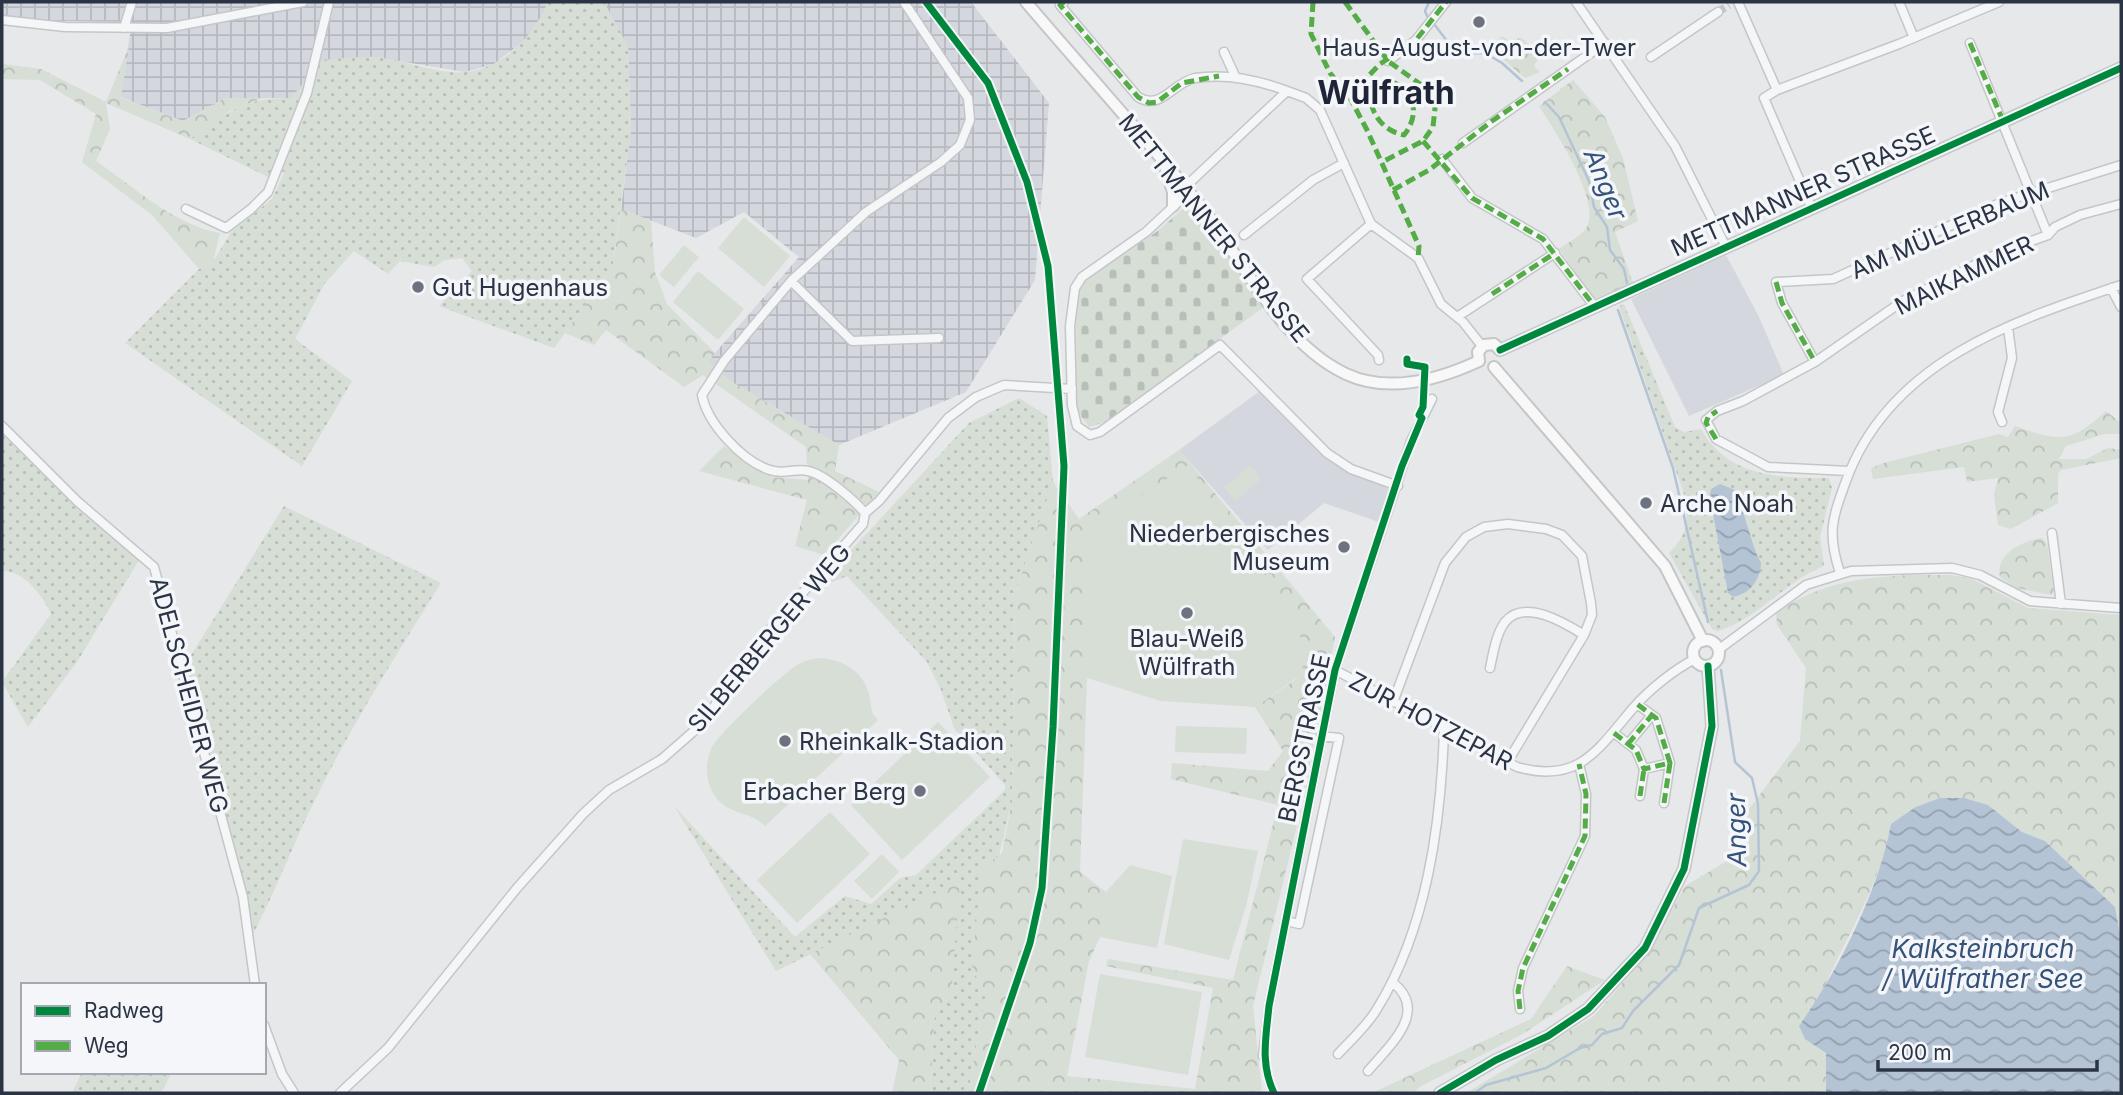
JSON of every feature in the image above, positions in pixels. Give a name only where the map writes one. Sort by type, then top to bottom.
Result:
[{"type":"main road","name":"METTMANNER STRASSE","points":[[1026,2],[1187,190],[1291,329],[1315,353],[1347,374],[1385,383],[1413,383],[1443,376],[1479,361]]},
{"type":"main road","name":"METTMANNER STRASSE","points":[[1500,350],[2121,68]]},
{"type":"main road","points":[[1165,164],[1173,192],[1173,206]]},
{"type":"main road","points":[[1494,344],[1500,350],[1500,362],[1494,367],[1485,367],[1479,361],[1478,352],[1482,346],[1494,344]]},
{"type":"main road","points":[[1494,367],[1665,566],[1703,641]]},
{"type":"main road","points":[[1703,641],[1710,642],[1718,650],[1717,660],[1707,666],[1695,659],[1694,648],[1703,641]]},
{"type":"main road","points":[[1440,1093],[1496,1060],[1548,1036],[1588,1009],[1645,948],[1684,869],[1710,744],[1713,702],[1707,666]]},
{"type":"street","points":[[124,28],[132,2]]},
{"type":"street","points":[[2,20],[65,27],[177,27],[303,2]]},
{"type":"street","points":[[186,209],[226,228],[268,192],[307,93],[329,2]]},
{"type":"street","points":[[865,513],[838,488],[808,471],[782,473],[767,470],[716,428],[705,409],[702,395],[710,381],[791,281],[866,212],[953,153],[964,137],[970,120],[968,98],[904,2]]},
{"type":"street","points":[[1388,61],[1416,40],[1446,2]]},
{"type":"street","points":[[1576,2],[1675,146],[1726,247]]},
{"type":"street","points":[[1899,2],[1914,38]]},
{"type":"street","points":[[1812,209],[1764,98],[1777,89],[1914,38],[1999,2]]},
{"type":"street","points":[[1734,3],[1777,89]]},
{"type":"street","points":[[1062,4],[1138,97],[1149,103],[1157,102],[1171,89],[1194,79],[1236,76],[1306,98],[1320,110],[1371,224],[1413,253],[1425,267],[1441,304],[1457,317],[1482,346]]},
{"type":"street","points":[[1651,57],[1718,12]]},
{"type":"street","points":[[1463,143],[1605,43]]},
{"type":"street","points":[[1970,43],[2048,235]]},
{"type":"street","points":[[1224,52],[1236,76]]},
{"type":"street","points":[[1287,91],[1146,232],[1082,277],[1074,288],[1070,326],[1072,405],[1077,426],[1090,435],[1100,432],[1220,345],[1327,453],[1351,469],[1398,486]]},
{"type":"street","points":[[1442,159],[1472,198],[1543,239],[1595,307]]},
{"type":"street","points":[[1244,235],[1313,180],[1343,163]]},
{"type":"street","name":"AM MÜLLERBAUM","points":[[1815,362],[1782,303],[1776,282],[1833,279],[2000,203],[2121,165]]},
{"type":"street","name":"MAIKAMMER","points":[[1849,471],[1789,470],[1753,462],[1710,433],[1706,420],[1717,411],[1743,401],[1815,362],[1903,301],[2001,252],[2048,235],[2055,227],[2080,215],[2121,204]]},
{"type":"street","points":[[1371,224],[1307,279],[1378,355],[1379,360]]},
{"type":"street","points":[[1457,317],[1555,253]]},
{"type":"street","points":[[791,281],[852,341],[939,338]]},
{"type":"street","points":[[1839,573],[1830,528],[1849,471],[1880,419],[1915,380],[1951,355],[2008,327],[2121,285]]},
{"type":"street","points":[[2111,288],[2121,307]]},
{"type":"street","points":[[2002,422],[1998,412],[2012,359],[2008,327]]},
{"type":"street","name":"SILBERBERGER WEG","points":[[340,1093],[388,1048],[517,888],[583,814],[608,790],[663,759],[702,724],[764,637],[855,535],[863,524],[865,513],[879,501],[948,418],[976,397],[1004,385],[1072,389]]},
{"type":"street","name":"BERGSTRASSE","points":[[1263,1056],[1286,921],[1335,670],[1411,441],[1432,399]]},
{"type":"street","name":"ADELSCHEIDER WEG","points":[[2,426],[77,501],[154,567],[243,897],[255,983]]},
{"type":"street","points":[[1393,702],[1445,563],[1466,537],[1484,527],[1508,524],[1546,529],[1562,535],[1582,556],[1592,615],[1584,635],[1508,761]]},
{"type":"street","points":[[2052,533],[2061,604]]},
{"type":"street","points":[[1718,650],[1797,591],[1839,573],[1938,567],[1964,570],[1980,575],[2018,598],[2121,608]]},
{"type":"street","points":[[1490,668],[1505,623],[1514,615],[1531,612],[1550,617],[1584,635]]},
{"type":"street","name":"ZUR HOTZEPAR","points":[[1335,670],[1517,767],[1540,772],[1560,771],[1579,764],[1596,753],[1637,704],[1695,659]]},
{"type":"street","points":[[1637,704],[1652,715],[1664,736],[1670,763],[1664,803]]},
{"type":"street","points":[[1628,744],[1652,715]]},
{"type":"street","points":[[1338,1054],[1375,1012],[1392,982],[1420,906],[1439,813],[1444,730]]},
{"type":"street","points":[[1614,733],[1636,750],[1644,769],[1640,796]]},
{"type":"street","name":"BERGSTRASSE","points":[[1286,921],[1299,924],[1339,738],[1321,736]]},
{"type":"street","points":[[1644,769],[1670,763]]},
{"type":"street","points":[[1520,1009],[1518,991],[1523,968],[1585,836],[1586,794],[1579,764]]},
{"type":"street","points":[[1368,1071],[1397,1035],[1407,1017],[1409,1004],[1404,991],[1392,982]]},
{"type":"street","points":[[266,1030],[282,1074],[294,1093]]},
{"type":"shaded area","points":[[2,2],[548,2],[539,22],[525,40],[494,64],[465,72],[374,57],[291,98],[225,98],[183,121],[120,97],[132,22],[58,21],[2,16]]},
{"type":"shaded area","points":[[604,2],[971,2],[1049,103],[1035,280],[966,392],[839,445],[727,379],[708,361],[799,257],[744,212],[696,238],[621,209],[631,129],[628,47]]},
{"type":"shaded area","points":[[1726,255],[1759,317],[1784,375],[1689,416],[1631,299]]},
{"type":"shaded area","points":[[1260,391],[1331,461],[1389,489],[1379,522],[1324,503],[1268,550],[1179,450]]},
{"type":"green space","points":[[548,2],[604,2],[628,46],[631,129],[613,266],[554,348],[439,306],[472,271],[462,258],[445,260],[434,267],[400,261],[388,274],[354,251],[325,283],[295,339],[352,381],[302,466],[125,343],[199,269],[213,262],[231,232],[272,199],[285,171],[270,178],[190,139],[237,108],[260,101],[291,98],[322,60],[376,57],[445,71],[466,72],[480,69],[505,57],[516,48],[535,26]]},
{"type":"green space","points":[[1502,36],[1508,40],[1522,38],[1540,55],[1534,66],[1540,72],[1525,78],[1496,53],[1501,47],[1496,42]]},
{"type":"green space","points":[[129,46],[121,98],[183,121],[225,98],[263,98],[231,110],[190,139],[106,103],[110,129],[96,161],[171,214],[203,229],[220,233],[213,262],[199,269],[152,215],[82,162],[96,114],[40,80],[2,79],[2,64],[41,69],[106,102]]},
{"type":"green space","points":[[1573,80],[1605,117],[1623,158],[1638,221],[1615,232],[1633,283],[1594,299],[1559,249],[1585,230],[1589,218],[1588,203],[1575,167],[1539,106]]},
{"type":"green space","points":[[1188,204],[1265,306],[1108,421],[1089,427],[1077,411],[1074,383],[1077,294],[1085,282],[1097,272],[1159,230]]},
{"type":"green space","points":[[621,209],[651,221],[655,272],[667,304],[715,353],[709,361],[727,379],[839,445],[835,471],[879,492],[824,555],[795,546],[807,500],[699,471],[724,446],[772,477],[808,480],[806,447],[703,375],[684,387],[606,330],[594,345],[565,333],[613,266]]},
{"type":"green space","points":[[744,217],[790,256],[764,287],[718,248]]},
{"type":"green space","points":[[684,245],[699,257],[674,287],[659,275]]},
{"type":"green space","points":[[698,271],[744,309],[718,340],[673,302]]},
{"type":"green space","points":[[1624,304],[1675,427],[1684,432],[1701,429],[1712,445],[1741,466],[1775,475],[1829,478],[1832,488],[1820,537],[1824,566],[1797,581],[1747,617],[1718,631],[1712,629],[1669,553],[1680,540],[1685,528],[1685,497],[1619,306]]},
{"type":"green space","points":[[1019,398],[1047,416],[1053,482],[1015,593],[1012,801],[972,969],[986,993],[968,1093],[930,1093],[935,1009],[960,882],[776,971],[674,806],[795,937],[845,896],[871,904],[900,878],[916,875],[1005,790],[1005,785],[954,728],[941,690],[927,662],[847,576],[823,586],[820,584],[969,423]]},
{"type":"green space","points":[[2106,411],[2121,423],[2121,434],[2104,434],[2066,446],[2059,459],[2086,459],[2108,448],[2121,450],[2121,458],[2061,470],[2058,474],[2058,503],[2011,529],[1998,525],[1994,494],[1998,478],[1967,482],[1964,467],[1873,479],[1871,468],[1887,462],[1999,434],[2008,437],[2015,426],[2053,437],[2073,435]]},
{"type":"green space","points":[[2,434],[81,512],[139,560],[77,662],[28,727],[2,682],[51,614],[32,585],[18,575],[2,571]]},
{"type":"green space","points":[[1179,450],[1335,637],[1300,813],[1253,1006],[1262,1093],[968,1093],[986,993],[972,969],[981,869],[1002,853],[1012,801],[1015,593],[1053,482],[1079,519]],"holes":[[[1087,530],[1298,678],[1255,707],[1283,751],[1268,771],[1172,763],[1171,779],[1278,805],[1233,980],[1108,959],[1106,966],[1213,988],[1195,1089],[1067,1076],[1089,961],[1100,937],[1106,892],[1080,872],[1087,678]]]},
{"type":"green space","name":"Blau-Weiß Wülfrath","points":[[1188,465],[1265,575],[1309,652],[1298,677],[1255,707],[1161,701],[1087,678],[1087,530]]},
{"type":"green space","points":[[1250,465],[1261,479],[1236,501],[1224,488]]},
{"type":"green space","points":[[284,506],[441,583],[338,755],[252,936],[185,665]]},
{"type":"green space","points":[[2042,538],[2047,544],[2054,592],[2051,595],[2017,588],[2000,577],[2002,561],[2006,555],[2019,545]]},
{"type":"green space","points":[[1911,575],[1970,578],[2028,608],[2121,615],[2121,939],[2115,907],[2045,841],[2022,832],[1988,805],[1891,824],[1875,880],[1825,985],[1805,1039],[1826,1053],[1826,1093],[1466,1093],[1594,1016],[1647,955],[1685,886],[1737,855],[1749,809],[1800,741],[1806,668],[1777,625],[1776,612],[1810,594],[1841,583]]},
{"type":"green space","name":"Rheinkalk-Stadion","points":[[817,658],[842,663],[862,678],[872,711],[878,720],[765,826],[752,817],[724,806],[718,800],[710,788],[707,776],[710,753],[726,729],[778,680],[799,664]]},
{"type":"green space","name":"Erbacher Berg","points":[[938,722],[990,777],[902,860],[851,805]]},
{"type":"green space","points":[[1176,726],[1247,728],[1246,754],[1175,752]]},
{"type":"green space","name":"Erbacher Berg","points":[[830,812],[870,854],[797,923],[757,880]]},
{"type":"green space","points":[[1183,839],[1258,851],[1246,906],[1229,960],[1164,944]]},
{"type":"green space","points":[[882,854],[899,872],[872,899],[854,881]]},
{"type":"green space","points":[[1130,865],[1172,876],[1157,948],[1100,937],[1106,892]]},
{"type":"green space","points":[[960,881],[951,999],[935,1009],[930,1093],[892,1093],[899,1060],[810,954]]},
{"type":"green space","points":[[1567,966],[1605,980],[1521,1035],[1421,1086],[1413,1093],[1372,1093],[1531,1019]]},
{"type":"green space","points":[[1100,974],[1202,992],[1188,1075],[1085,1057]]},
{"type":"green space","points":[[81,1074],[171,1074],[161,1093],[72,1093]]},
{"type":"water","points":[[1720,484],[1735,490],[1761,562],[1753,585],[1745,593],[1733,597],[1728,593],[1710,498],[1711,489]]},
{"type":"water","name":"Kalksteinbruch / Wülfrather See","points":[[1940,798],[1964,798],[1988,805],[2022,832],[2045,841],[2115,907],[2121,939],[2121,1093],[1826,1093],[1826,1053],[1805,1039],[1799,1026],[1842,955],[1867,903],[1891,824],[1916,807]]},
{"type":"waterway","name":"Anger","points":[[1427,16],[1425,11],[1429,2]]},
{"type":"waterway","name":"Anger","points":[[1434,24],[1457,54],[1485,53],[1502,63],[1522,81]]},
{"type":"waterway","name":"Anger","points":[[1545,102],[1559,117],[1589,181],[1594,207],[1607,227],[1610,250],[1624,269],[1627,283]]},
{"type":"waterway","name":"Anger","points":[[1618,310],[1673,468],[1708,622]]},
{"type":"waterway","name":"Anger","points":[[1475,1093],[1486,1085],[1546,1068],[1580,1048],[1592,1045],[1602,1034],[1622,1028],[1633,1011],[1679,965],[1699,908],[1749,885],[1759,871],[1758,804],[1752,778],[1735,762],[1721,670]]},
{"type":"tunnel","points":[[1718,12],[1729,5]]},
{"type":"marked path","points":[[1064,2],[1060,5],[1138,97],[1149,103],[1157,102],[1182,83],[1219,76]]},
{"type":"marked path","points":[[1313,2],[1311,34],[1330,73],[1349,96],[1367,130],[1419,246],[1418,258]]},
{"type":"marked path","points":[[1345,2],[1388,61],[1427,89],[1435,108],[1433,127],[1423,141],[1382,162]]},
{"type":"marked path","points":[[1349,96],[1380,64],[1416,40],[1446,2]]},
{"type":"marked path","points":[[1970,43],[2003,121]]},
{"type":"marked path","points":[[1393,190],[1429,170],[1492,121],[1568,69]]},
{"type":"marked path","points":[[1390,81],[1405,90],[1413,104],[1412,119],[1404,135],[1387,128],[1378,119],[1371,102],[1390,81]]},
{"type":"marked path","points":[[1423,141],[1472,198],[1543,239],[1595,307]]},
{"type":"marked path","points":[[1492,294],[1555,253]]},
{"type":"marked path","points":[[1776,282],[1782,303],[1815,362]]},
{"type":"marked path","points":[[1716,439],[1706,423],[1708,417],[1717,411]]},
{"type":"marked path","points":[[1614,733],[1636,750],[1644,769],[1670,763],[1656,718],[1637,704]]},
{"type":"marked path","points":[[1628,744],[1652,715]]},
{"type":"marked path","points":[[1664,803],[1670,763]]},
{"type":"marked path","points":[[1520,1009],[1518,991],[1523,968],[1585,836],[1586,794],[1579,764]]},
{"type":"marked path","points":[[1640,796],[1644,769]]},
{"type":"cycle path","points":[[926,2],[988,83],[1027,182],[1048,266],[1064,466],[1053,727],[1042,888],[1030,943],[979,1093]]},
{"type":"cycle path","points":[[1500,350],[2121,68]]},
{"type":"cycle path","points":[[1274,1093],[1265,1061],[1269,1006],[1335,670],[1402,466],[1422,418],[1419,415],[1423,407],[1425,367],[1407,364],[1407,359]]},
{"type":"cycle path","points":[[1440,1093],[1496,1060],[1548,1036],[1588,1009],[1645,948],[1684,869],[1712,726],[1708,666]]},
{"type":"place","name":"Haus-August-von-der-Twer","points":[[1479,22]]},
{"type":"place","name":"Gut Hugenhaus","points":[[418,287]]},
{"type":"place","name":"Arche Noah","points":[[1646,503]]},
{"type":"place","name":"Niederbergisches Museum","points":[[1344,547]]},
{"type":"place","name":"Blau-Weiß Wülfrath","points":[[1187,613]]},
{"type":"place","name":"Rheinkalk-Stadion","points":[[785,741]]},
{"type":"place","name":"Erbacher Berg","points":[[920,791]]},
{"type":"district","name":"Wülfrath","points":[[1386,92]]}]
